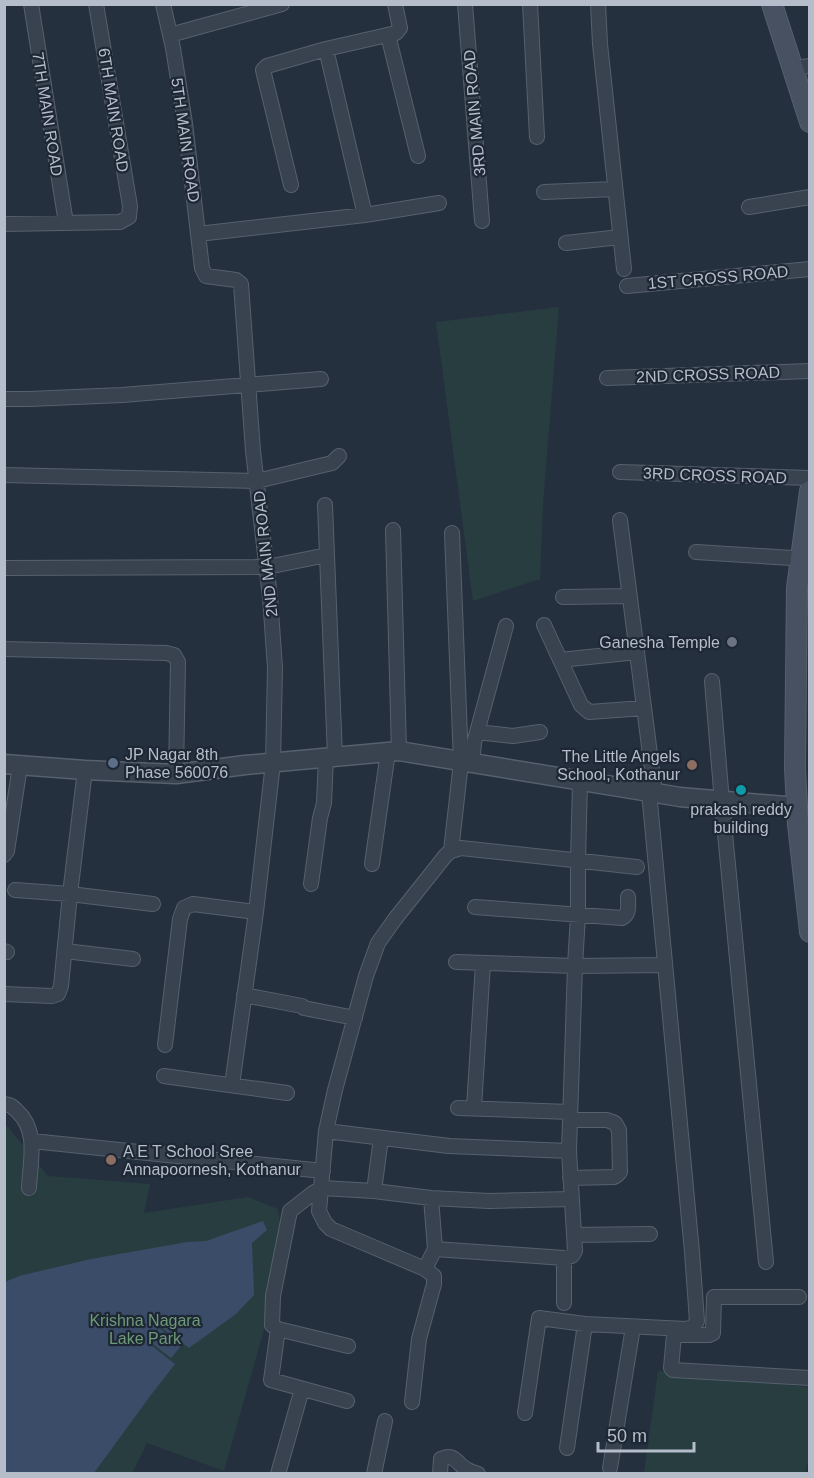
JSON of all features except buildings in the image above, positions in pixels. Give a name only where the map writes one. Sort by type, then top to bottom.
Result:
[{"type":"main road","points":[[772,4],[801,67],[810,122]]},
{"type":"main road","points":[[810,491],[805,558],[797,588],[803,613],[802,769],[797,807],[804,829],[810,932]]},
{"type":"street","name":"7TH MAIN ROAD","points":[[31,4],[66,223]]},
{"type":"street","name":"6TH MAIN ROAD","points":[[66,223],[120,222],[129,217],[130,206],[96,4]]},
{"type":"street","name":"5TH MAIN ROAD","points":[[163,4],[185,123],[202,268],[206,276]]},
{"type":"street","points":[[170,35],[282,4]]},
{"type":"street","points":[[395,4],[394,31],[418,156]]},
{"type":"street","name":"3RD MAIN ROAD","points":[[465,4],[482,221]]},
{"type":"street","points":[[530,4],[537,136]]},
{"type":"street","points":[[598,4],[600,44],[624,269]]},
{"type":"street","points":[[291,185],[263,70],[267,66],[394,31]]},
{"type":"street","points":[[326,49],[365,214]]},
{"type":"street","points":[[544,192],[615,189]]},
{"type":"street","points":[[749,207],[810,197]]},
{"type":"street","points":[[198,234],[439,203]]},
{"type":"street","points":[[4,224],[66,223]]},
{"type":"street","points":[[566,243],[620,237]]},
{"type":"street","name":"1ST CROSS ROAD","points":[[627,286],[810,269]]},
{"type":"street","name":"2ND MAIN ROAD","points":[[206,276],[236,280],[241,284],[253,451],[267,567],[275,668],[273,763],[232,1086]]},
{"type":"street","name":"2ND CROSS ROAD","points":[[607,378],[810,371]]},
{"type":"street","points":[[4,399],[122,395],[321,379]]},
{"type":"street","points":[[4,475],[257,481],[332,463],[339,456]]},
{"type":"street","name":"3RD CROSS ROAD","points":[[620,472],[810,478]]},
{"type":"street","points":[[311,884],[331,758],[325,506]]},
{"type":"street","points":[[525,1413],[539,1318],[585,1324],[686,1329],[693,1327],[697,1321],[664,965],[644,708],[621,520]]},
{"type":"street","points":[[372,864],[394,752],[393,530]]},
{"type":"street","points":[[452,533],[466,763]]},
{"type":"street","points":[[696,552],[805,558]]},
{"type":"street","points":[[4,567],[267,567],[327,555]]},
{"type":"street","points":[[563,597],[630,596]]},
{"type":"street","points":[[544,625],[581,705],[589,712],[644,708]]},
{"type":"street","points":[[451,851],[466,763],[474,743],[506,626]]},
{"type":"street","points":[[4,650],[174,655],[178,662],[176,774]]},
{"type":"street","points":[[560,660],[637,652]]},
{"type":"street","points":[[712,681],[766,1262]]},
{"type":"street","points":[[477,732],[513,736],[540,732]]},
{"type":"street","points":[[4,855],[7,851],[12,765],[85,771],[176,774],[245,765],[394,752],[652,793],[797,807]]},
{"type":"street","points":[[4,994],[52,996],[58,994],[61,986],[85,771]]},
{"type":"street","points":[[435,1249],[564,1258],[572,1256],[575,1251],[569,1151],[578,915],[580,782]]},
{"type":"street","points":[[412,1402],[419,1339],[434,1284],[434,1276],[425,1269],[331,1229],[319,1211],[317,1190],[323,1171],[326,1131],[335,1090],[366,976],[378,944],[446,855],[461,848],[637,867]]},
{"type":"street","points":[[15,890],[153,904]]},
{"type":"street","points":[[475,907],[622,918],[628,912],[628,897]]},
{"type":"street","points":[[165,1045],[180,919],[184,908],[193,904],[255,912]]},
{"type":"street","points":[[65,951],[133,959]]},
{"type":"street","points":[[456,962],[575,966],[664,965]]},
{"type":"street","points":[[474,1108],[483,963]]},
{"type":"street","points":[[244,995],[355,1017]]},
{"type":"street","points":[[164,1076],[286,1093]]},
{"type":"street","points":[[4,1104],[10,1105],[20,1114],[30,1129],[32,1141],[28,1188]]},
{"type":"street","points":[[458,1108],[570,1116],[607,1120],[615,1124],[619,1130],[620,1172],[614,1177],[570,1178]]},
{"type":"street","points":[[326,1131],[449,1146],[569,1151]]},
{"type":"street","points":[[374,1191],[381,1138]]},
{"type":"street","points":[[32,1141],[323,1171]]},
{"type":"street","points":[[348,1346],[278,1329],[273,1326],[272,1322],[273,1296],[290,1212],[317,1190],[374,1191],[431,1198],[489,1201],[572,1199]]},
{"type":"street","points":[[425,1269],[435,1249],[431,1198]]},
{"type":"street","points":[[574,1235],[650,1234]]},
{"type":"street","points":[[564,1258],[564,1303]]},
{"type":"street","points":[[799,1298],[714,1297],[713,1333],[674,1335],[671,1368],[673,1370],[810,1378]]},
{"type":"street","points":[[567,1448],[585,1324]]},
{"type":"street","points":[[610,1468],[633,1327]]},
{"type":"street","points":[[278,1329],[271,1380],[347,1401]]},
{"type":"street","points":[[278,1473],[302,1389]]},
{"type":"street","points":[[374,1473],[385,1421]]},
{"type":"street","points":[[440,1473],[441,1459],[446,1457],[453,1457],[472,1472]]},
{"type":"green space","points":[[559,307],[543,504],[540,579],[473,601],[436,322]]},
{"type":"green space","name":"Krishna Nagara Lake Park","points":[[4,1126],[8,1127],[48,1176],[150,1184],[144,1213],[248,1197],[278,1209],[282,1238],[267,1319],[224,1471],[147,1443],[132,1473],[5,1473]]},
{"type":"green space","points":[[658,1371],[809,1387],[809,1458],[805,1473],[644,1474]]},
{"type":"water","name":"Krishna Nagara Lake Park","points":[[263,1221],[267,1230],[252,1243],[254,1295],[236,1314],[189,1348],[159,1326],[147,1342],[175,1364],[94,1473],[5,1473],[5,1282],[19,1276],[91,1259],[187,1242],[206,1241]]},
{"type":"water","points":[[159,1328],[182,1345],[171,1358],[149,1341]]},
{"type":"place","name":"Ganesha Temple","points":[[732,642]]},
{"type":"place","name":"JP Nagar 8th Phase 560076","points":[[113,763]]},
{"type":"place","name":"The Little Angels School, Kothanur","points":[[692,765]]},
{"type":"place","name":"prakash reddy building","points":[[741,790]]},
{"type":"place","name":"A E T School Sree Annapoornesh, Kothanur","points":[[111,1160]]}]
